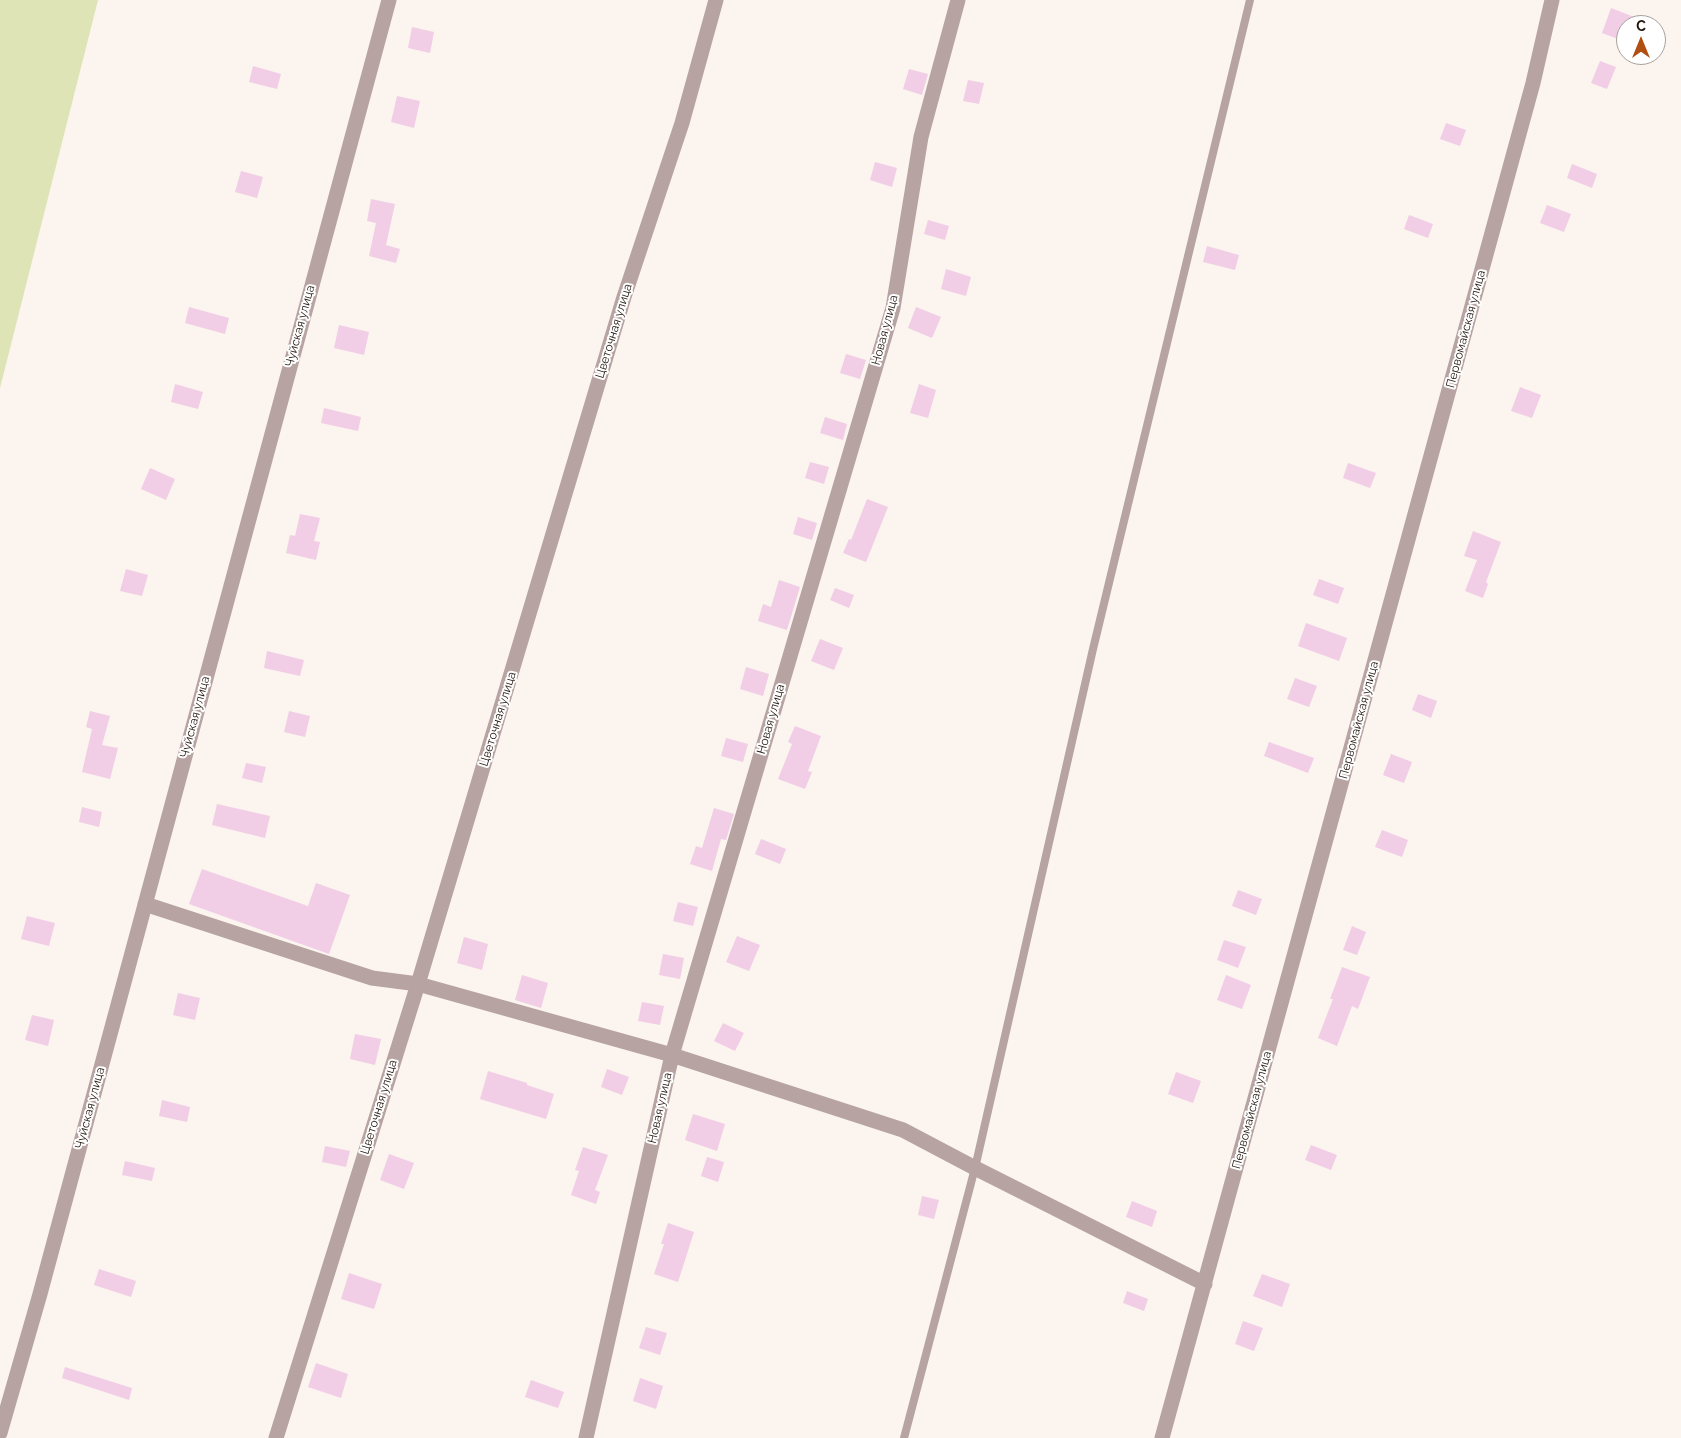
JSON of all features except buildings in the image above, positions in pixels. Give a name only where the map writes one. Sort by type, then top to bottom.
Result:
[{"type":"street","name":"Чуйская улица","points":[[0,1433],[40,1294],[389,0]]},
{"type":"street","name":"Цветочная улица","points":[[276,1438],[418,984],[624,297],[682,123],[716,0]]},
{"type":"street","name":"Новая улица","points":[[586,1438],[672,1055],[893,308],[921,137],[958,0]]},
{"type":"street","name":"Первомайская улица","points":[[1162,1438],[1534,83],[1552,0]]},
{"type":"street","points":[[145,904],[372,978],[418,984],[672,1055],[903,1130],[1204,1284]]},
{"type":"lane","points":[[904,1438],[975,1168],[1093,649],[1250,0]]},
{"type":"green space","points":[[0,0],[98,0],[0,388]]}]
